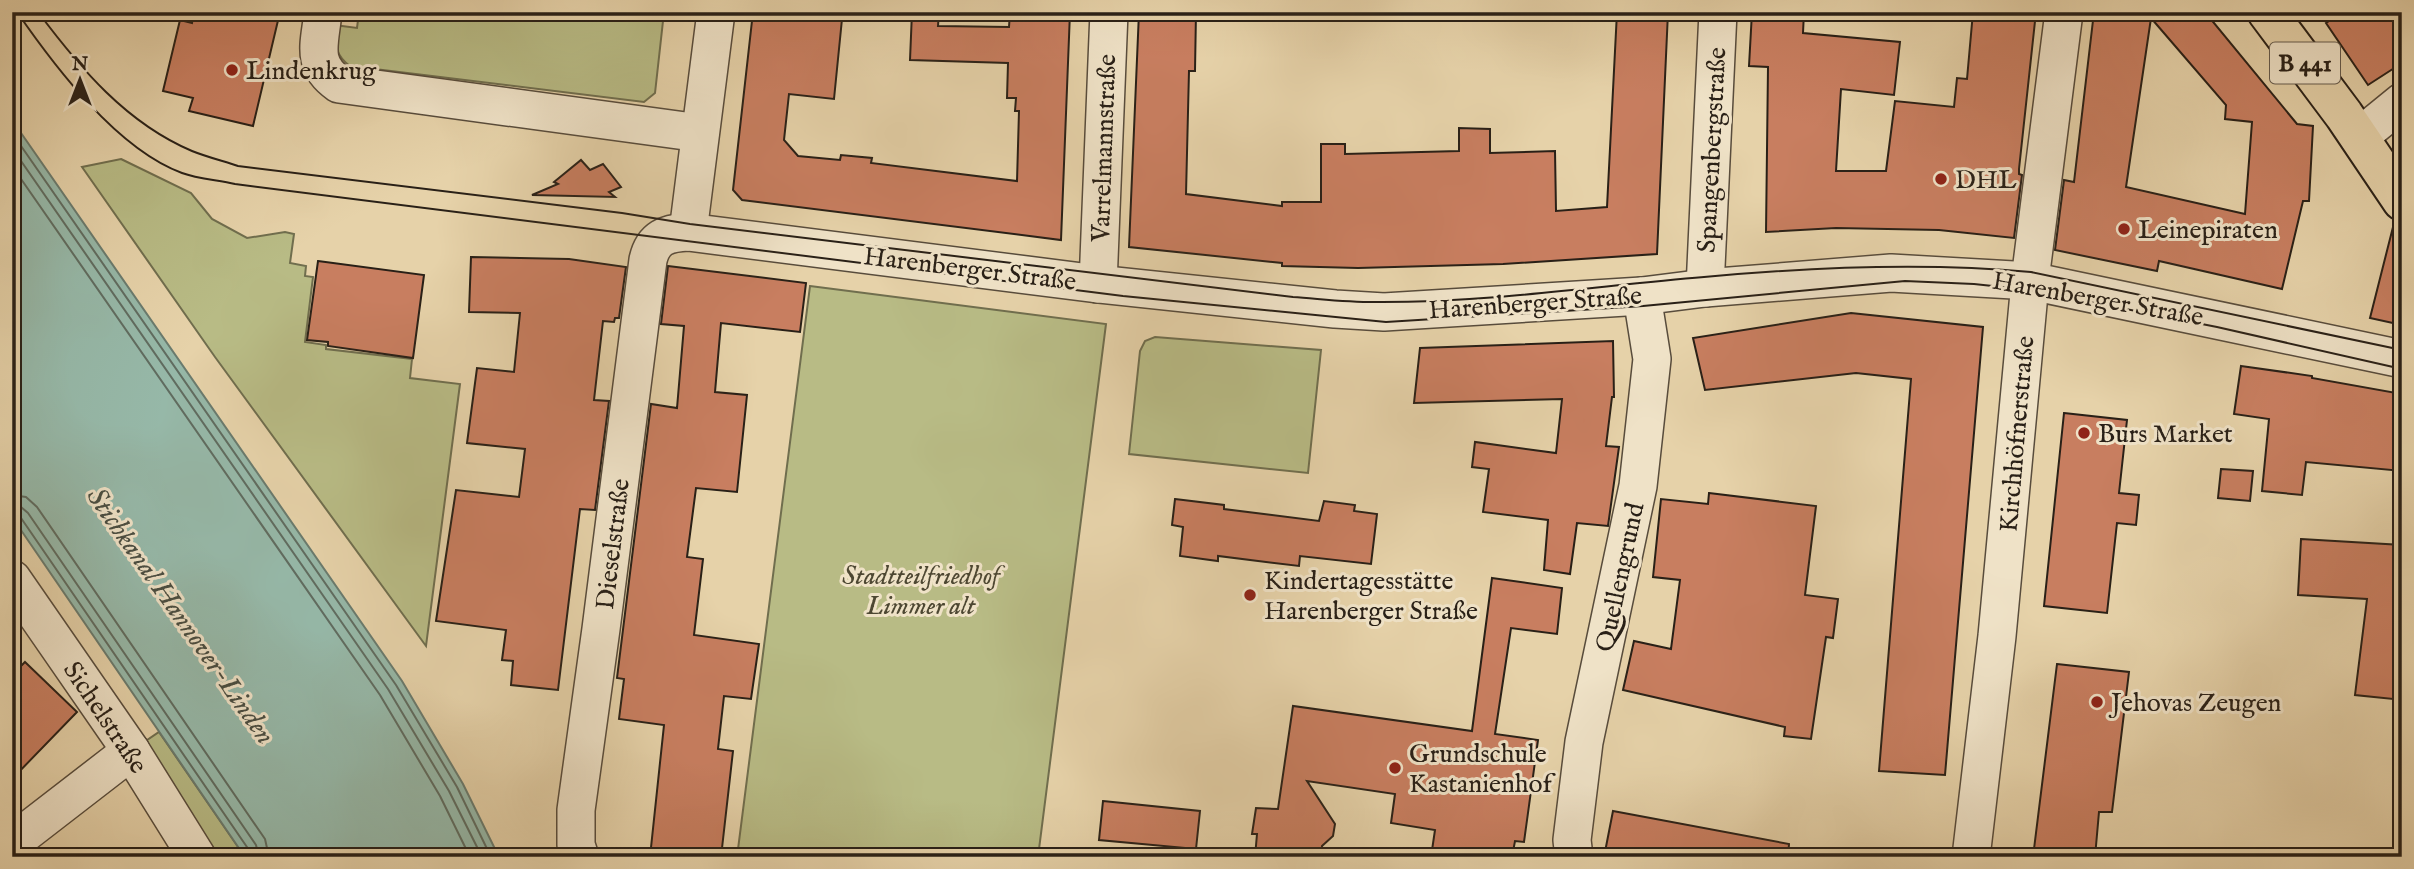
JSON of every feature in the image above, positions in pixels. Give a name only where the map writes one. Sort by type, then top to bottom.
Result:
[{"type":"main road","name":"B 441","points":[[2267,12],[2360,137],[2402,201]]},
{"type":"street","points":[[323,12],[320,64],[329,77],[339,84],[700,133]]},
{"type":"street","points":[[676,235],[700,133],[716,12]]},
{"type":"street","name":"Varrelmannstraße","points":[[1098,284],[1109,12]]},
{"type":"street","name":"Spangenbergstraße","points":[[1705,288],[1718,12]]},
{"type":"street","name":"Kirchhöfnerstraße","points":[[1971,857],[1997,636],[2031,281],[2064,12]]},
{"type":"street","points":[[2360,137],[2402,102]]},
{"type":"street","name":"Harenberger Straße","points":[[676,235],[1098,284],[1384,312],[1642,296],[1705,288],[1891,273],[2031,281],[2402,359]]},
{"type":"street","name":"Dieselstraße","points":[[580,857],[576,845],[576,810],[648,260],[651,247],[676,235]]},
{"type":"street","name":"Quellengrund","points":[[1574,857],[1572,841],[1584,742],[1638,486],[1651,359],[1642,296]]},
{"type":"street","name":"Sichelstraße","points":[[12,579],[131,751],[197,857]]},
{"type":"street","points":[[12,843],[131,751]]},
{"type":"green space","points":[[359,12],[664,12],[655,93],[644,102],[350,66],[339,53],[334,25],[357,28]]},
{"type":"green space","points":[[121,159],[191,193],[212,219],[247,238],[285,232],[294,234],[290,263],[306,266],[305,276],[313,277],[305,342],[326,345],[326,349],[412,359],[410,378],[460,384],[426,646],[215,357],[82,167]]},
{"type":"green space","name":"Stadtteilfriedhof Limmer alt","points":[[810,286],[1106,324],[1038,857],[737,857]]},
{"type":"green space","points":[[1155,337],[1321,350],[1308,473],[1129,454],[1140,351],[1145,341]]},
{"type":"green space","points":[[159,732],[245,857],[197,857],[131,751]]},
{"type":"water","name":"Stichkanal Hannover-Linden","points":[[12,120],[402,681],[463,784],[499,857],[245,857],[12,517]]},
{"type":"building","points":[[194,12],[280,12],[253,126],[189,111],[193,98],[163,91],[180,20],[192,23]]},
{"type":"building","points":[[753,12],[842,19],[834,99],[789,94],[784,140],[798,156],[840,160],[841,155],[872,158],[871,163],[1017,181],[1019,111],[1015,111],[1016,98],[1007,98],[1008,63],[910,60],[912,12],[939,12],[938,26],[1009,27],[1010,12],[1070,12],[1061,240],[742,200],[733,190]]},
{"type":"building","points":[[1139,12],[1196,12],[1195,71],[1189,71],[1186,194],[1282,206],[1282,202],[1321,202],[1321,144],[1345,144],[1345,154],[1459,151],[1459,128],[1490,129],[1490,153],[1555,151],[1556,211],[1607,207],[1617,12],[1668,12],[1657,254],[1503,264],[1358,268],[1282,266],[1282,263],[1129,247]]},
{"type":"building","points":[[1752,12],[1804,12],[1803,33],[1900,42],[1894,95],[1841,89],[1836,171],[1886,171],[1895,101],[1954,107],[1957,78],[1967,79],[1973,12],[2036,12],[2014,238],[1939,230],[1836,228],[1766,232],[1768,67],[1749,66]]},
{"type":"building","points":[[2094,12],[2205,12],[2297,124],[2313,126],[2309,201],[2303,201],[2282,289],[2159,261],[2157,271],[2055,250],[2064,180],[2074,182]],"holes":[[[2151,18],[2226,105],[2225,119],[2252,122],[2245,214],[2126,187]]]},
{"type":"building","points":[[2343,12],[2391,12],[2402,29],[2402,63],[2368,85],[2326,23]]},
{"type":"building","points":[[581,160],[590,170],[603,164],[621,187],[609,192],[615,197],[532,195],[558,184],[554,182]]},
{"type":"building","points":[[2393,227],[2402,228],[2402,325],[2370,318]]},
{"type":"building","points":[[471,257],[569,259],[626,267],[619,318],[615,318],[614,322],[603,321],[594,400],[609,401],[595,510],[580,509],[558,690],[511,685],[513,661],[502,660],[506,630],[436,621],[456,490],[519,497],[525,449],[467,443],[477,368],[514,372],[520,313],[469,312]]},
{"type":"building","points":[[318,261],[424,275],[413,358],[328,346],[328,342],[307,340]]},
{"type":"building","points":[[668,266],[806,283],[800,332],[721,323],[715,392],[747,395],[737,492],[696,488],[687,557],[703,559],[694,635],[759,644],[751,699],[724,696],[718,749],[733,751],[721,857],[650,857],[664,725],[619,719],[624,679],[617,678],[651,404],[677,408],[684,326],[661,324]]},
{"type":"building","points":[[1851,313],[1983,327],[1945,775],[1879,771],[1911,379],[1856,373],[1705,390],[1693,338]]},
{"type":"building","points":[[1613,341],[1614,397],[1606,446],[1619,447],[1608,526],[1577,523],[1570,574],[1544,570],[1548,520],[1483,512],[1489,469],[1472,467],[1475,442],[1556,453],[1562,399],[1414,403],[1420,348]]},
{"type":"building","points":[[2241,366],[2312,376],[2402,394],[2402,471],[2306,462],[2302,495],[2262,491],[2269,419],[2234,414]]},
{"type":"building","points":[[2064,413],[2127,420],[2119,493],[2139,495],[2136,525],[2117,523],[2107,613],[2044,606]]},
{"type":"building","points":[[2221,469],[2253,471],[2250,501],[2218,498]]},
{"type":"building","points":[[1709,493],[1816,506],[1805,595],[1838,599],[1833,638],[1826,637],[1811,739],[1784,736],[1785,727],[1623,690],[1634,641],[1671,649],[1680,580],[1653,577],[1661,499],[1708,504]]},
{"type":"building","points":[[1175,499],[1224,505],[1224,509],[1319,521],[1324,501],[1355,505],[1354,511],[1377,514],[1371,564],[1300,556],[1299,566],[1218,556],[1218,561],[1180,556],[1183,527],[1172,525]]},
{"type":"building","points":[[2301,539],[2402,545],[2402,680],[2396,679],[2393,699],[2355,695],[2367,599],[2298,595]]},
{"type":"building","points":[[1492,578],[1562,588],[1557,634],[1511,628],[1495,734],[1538,740],[1524,842],[1515,841],[1512,857],[1431,857],[1435,830],[1391,823],[1395,794],[1307,781],[1335,824],[1333,836],[1322,846],[1321,857],[1255,857],[1257,834],[1252,834],[1256,808],[1278,809],[1293,706],[1472,731]]},
{"type":"building","points":[[25,662],[77,712],[12,779],[12,675]]},
{"type":"building","points":[[2057,664],[2129,672],[2112,812],[2099,812],[2095,857],[2033,857]]},
{"type":"building","points":[[1103,801],[1200,811],[1196,849],[1099,840]]},
{"type":"building","points":[[1613,811],[1789,844],[1788,857],[1604,857]]},
{"type":"tram line","points":[[17,12],[89,104],[134,145],[182,173],[235,184],[1123,296],[1386,322],[1643,306],[1905,281],[1974,284],[2030,290],[2217,327],[2402,369]]},
{"type":"tram line","points":[[38,12],[70,53],[125,109],[168,139],[192,151],[238,166],[622,213],[690,224],[1293,297],[1349,301],[1463,299],[1826,268],[1950,267],[2031,272],[2402,350]]},
{"type":"place","name":"Lindenkrug","points":[[232,70]]},
{"type":"place","name":"DHL","points":[[1941,179]]},
{"type":"place","name":"Leinepiraten","points":[[2124,229]]},
{"type":"place","name":"Burs Market","points":[[2084,433]]},
{"type":"place","name":"Kindertagesstätte Harenberger Straße","points":[[1250,595]]},
{"type":"place","name":"Jehovas Zeugen","points":[[2097,702]]},
{"type":"place","name":"Grundschule Kastanienhof","points":[[1395,768]]}]
